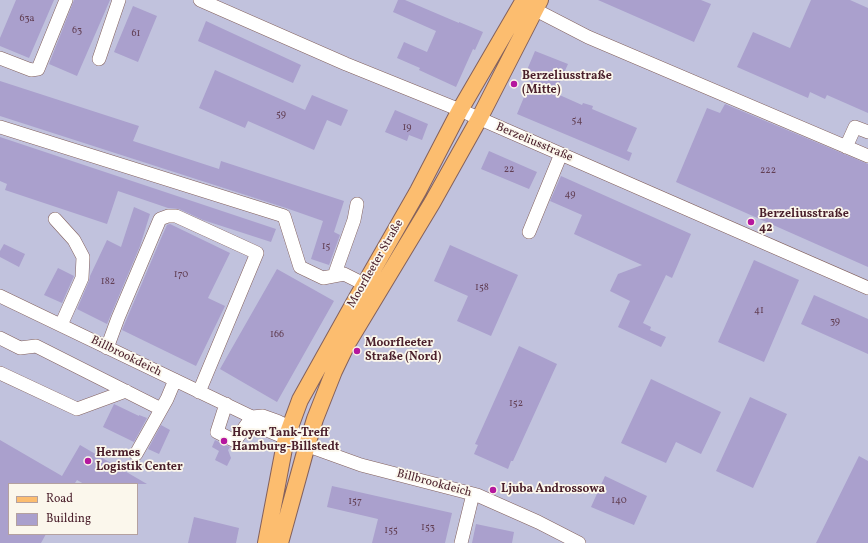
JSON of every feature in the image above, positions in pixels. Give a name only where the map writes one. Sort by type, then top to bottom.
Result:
[{"type":"main road","name":"Moorfleeter Straße","points":[[266,543],[287,433],[300,400],[364,284],[418,191],[460,110],[530,3]]},
{"type":"main road","name":"Moorfleeter Straße","points":[[280,543],[315,419],[334,371],[347,344],[432,203],[479,119],[530,3]]},
{"type":"street","points":[[0,58],[31,70],[38,69],[66,0]]},
{"type":"street","points":[[99,59],[119,0]]},
{"type":"street","name":"Berzeliusstraße","points":[[200,0],[346,64],[460,110],[868,288]]},
{"type":"street","points":[[530,3],[588,37],[868,156]]},
{"type":"street","points":[[0,127],[284,216],[300,267],[323,278],[344,274],[364,284]]},
{"type":"street","points":[[846,147],[855,127],[868,132]]},
{"type":"street","points":[[529,232],[561,154]]},
{"type":"street","points":[[334,276],[354,220],[357,204]]},
{"type":"street","points":[[107,348],[118,318],[160,219],[168,216],[176,216],[257,253],[199,392]]},
{"type":"street","points":[[55,220],[74,240],[83,257],[82,278],[61,325]]},
{"type":"street","name":"Billbrookdeich","points":[[0,296],[252,417],[257,426],[287,433],[307,445],[361,465],[473,494],[499,504],[560,539],[579,543]]},
{"type":"street","points":[[0,338],[20,348],[36,346],[162,409]]},
{"type":"street","points":[[0,373],[77,409],[126,391]]},
{"type":"street","points":[[136,454],[162,409],[175,380]]},
{"type":"street","points":[[226,404],[217,432],[236,441],[252,417]]},
{"type":"street","points":[[461,543],[473,494]]},
{"type":"shaded area","points":[[0,0],[868,0],[868,543],[0,543]]},
{"type":"building","points":[[16,0],[54,0],[29,58],[0,46],[0,38]]},
{"type":"building","points":[[74,0],[110,0],[77,76],[49,64]]},
{"type":"building","points":[[398,0],[405,0],[483,32],[475,50],[473,49],[456,87],[397,58],[404,42],[427,52],[436,31],[393,12]]},
{"type":"building","points":[[598,0],[701,0],[711,4],[694,42]]},
{"type":"building","points":[[811,0],[850,0],[868,8],[868,113],[827,95],[825,99],[810,92],[808,98],[737,67],[753,32],[790,48]]},
{"type":"building","points":[[133,6],[157,16],[138,62],[114,52]]},
{"type":"building","points":[[206,21],[301,65],[293,83],[198,41]]},
{"type":"building","points":[[535,51],[568,64],[555,93],[582,105],[583,103],[593,106],[592,109],[637,128],[627,151],[632,153],[629,161],[517,114],[534,73],[527,70]]},
{"type":"building","points":[[215,70],[305,110],[312,95],[348,110],[341,126],[327,120],[314,150],[248,121],[245,128],[199,108]]},
{"type":"building","points":[[0,81],[139,126],[133,141],[219,169],[221,161],[344,201],[334,232],[340,235],[329,265],[311,259],[323,221],[0,116]]},
{"type":"building","points":[[725,104],[868,164],[868,267],[676,182],[707,108],[720,113]]},
{"type":"building","points":[[395,110],[428,124],[422,140],[409,135],[407,141],[385,132]]},
{"type":"building","points":[[0,137],[276,229],[271,242],[203,220],[179,209],[168,208],[118,191],[107,224],[5,190],[7,184],[0,181]]},
{"type":"building","points":[[489,151],[537,172],[529,189],[481,169]]},
{"type":"building","points":[[561,176],[691,234],[672,278],[666,275],[643,323],[651,327],[650,330],[666,337],[661,347],[618,327],[630,301],[610,291],[618,274],[642,265],[574,234],[582,215],[550,201]]},
{"type":"building","points":[[134,207],[150,214],[140,246],[107,324],[77,309],[90,276],[107,240],[121,247]]},
{"type":"building","points":[[170,224],[230,253],[208,298],[225,306],[196,366],[122,330],[162,236],[167,225]]},
{"type":"building","points":[[4,244],[25,254],[19,267],[0,257],[0,251]]},
{"type":"building","points":[[450,245],[518,275],[491,336],[457,321],[468,296],[434,281]]},
{"type":"building","points":[[754,260],[799,280],[764,362],[718,342]]},
{"type":"building","points":[[58,268],[74,276],[62,303],[44,295]]},
{"type":"building","points":[[277,269],[334,301],[277,402],[220,369]]},
{"type":"building","points":[[814,295],[868,319],[868,354],[801,324]]},
{"type":"building","points":[[519,346],[557,364],[508,469],[474,454],[478,445],[475,444]]},
{"type":"building","points":[[651,379],[721,412],[701,454],[676,442],[666,463],[621,443]]},
{"type":"building","points":[[750,397],[787,414],[753,488],[716,471]]},
{"type":"building","points":[[114,404],[139,416],[147,418],[134,442],[103,427]]},
{"type":"building","points":[[161,425],[170,430],[159,454],[148,449]]},
{"type":"building","points":[[0,440],[62,476],[80,445],[147,484],[82,483],[77,480],[75,483],[8,483],[8,535],[45,535],[41,543],[0,543]]},
{"type":"building","points":[[215,440],[230,447],[228,450],[231,458],[227,466],[215,460],[219,451],[212,447]]},
{"type":"building","points":[[859,456],[868,461],[868,543],[816,543]]},
{"type":"building","points":[[605,476],[647,496],[634,525],[591,507]]},
{"type":"building","points":[[332,486],[452,513],[445,543],[372,543],[378,519],[327,507]]},
{"type":"building","points":[[194,517],[239,528],[236,543],[188,543]]},
{"type":"building","points":[[476,524],[514,532],[512,543],[472,543]]},
{"type":"place","name":"Berzeliusstraße (Mitte)","points":[[514,84]]},
{"type":"place","name":"Berzeliusstraße 42","points":[[751,222]]},
{"type":"place","name":"Moorfleeter Straße (Nord)","points":[[357,351]]},
{"type":"place","name":"Hoyer Tank-Treff Hamburg-Billstedt","points":[[224,441]]},
{"type":"place","name":"Hermes Logistik Center","points":[[88,461]]},
{"type":"place","name":"Ljuba Androssowa","points":[[493,490]]}]
